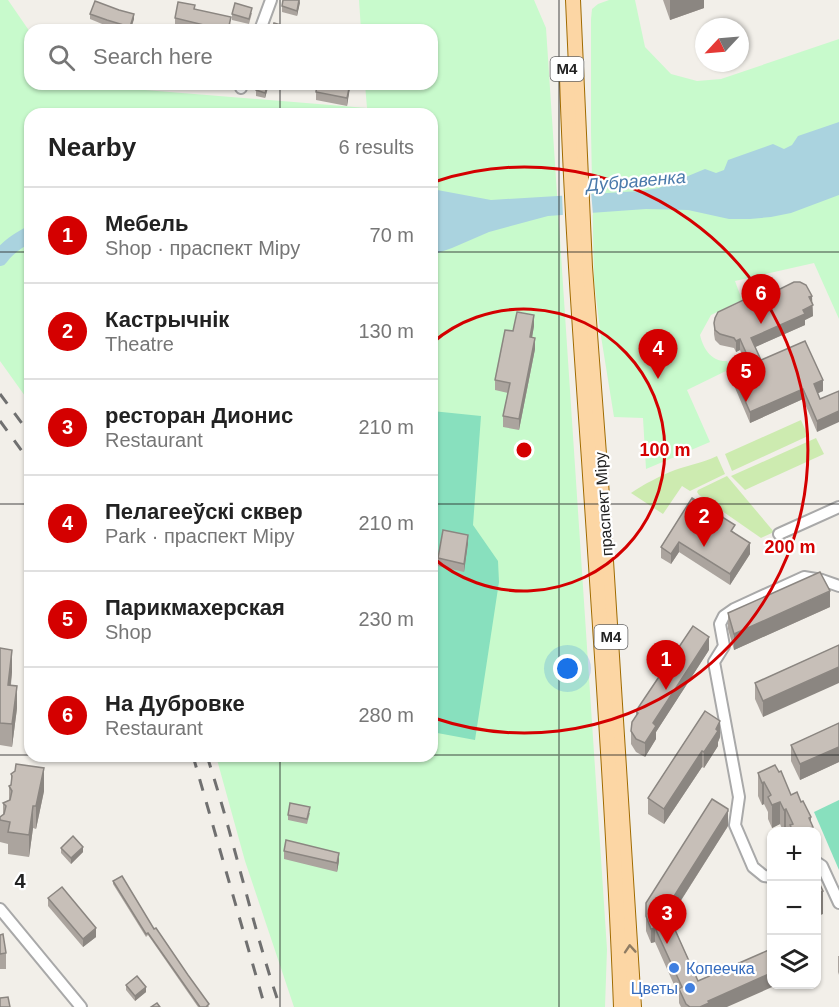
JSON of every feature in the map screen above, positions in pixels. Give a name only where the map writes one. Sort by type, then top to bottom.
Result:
[{"type":"main road","name":"праспект Міру","points":[[563,0],[574,138],[621,1007]]},
{"type":"main road","name":"праспект Міру","points":[[573,0],[574,138]]},
{"type":"main road","name":"праспект Міру","points":[[580,267],[602,487],[634,1007]]},
{"type":"street","points":[[262,24],[271,0]]},
{"type":"street","points":[[779,534],[839,507]]},
{"type":"street","points":[[767,876],[753,867],[735,825],[739,797],[714,662],[724,646],[720,624],[724,616],[734,609],[804,577],[839,586]]},
{"type":"street","points":[[821,865],[839,903]]},
{"type":"street","points":[[0,909],[81,1007]]},
{"type":"green space","points":[[0,0],[8,0],[24,24],[24,90],[145,90],[367,108],[24,108],[24,395],[0,361]]},
{"type":"green space","points":[[359,0],[534,0],[546,28],[607,949],[605,1007],[294,1007],[245,861],[218,762],[438,762],[438,108],[367,108],[366,90],[438,90],[438,24],[361,24]]},
{"type":"green space","points":[[609,0],[635,0],[645,47],[671,74],[697,81],[721,79],[749,72],[749,70],[839,39],[839,319],[814,263],[735,281],[742,300],[711,315],[700,335],[703,345],[712,357],[727,361],[730,369],[687,390],[710,442],[646,469],[643,418],[614,417],[594,280],[591,19],[592,9]]},
{"type":"green space","points":[[438,412],[481,416],[473,525],[498,561],[499,582],[475,740],[438,733]]},
{"type":"green space","points":[[801,420],[808,436],[732,471],[725,454]]},
{"type":"green space","points":[[816,438],[824,454],[745,490],[731,476]]},
{"type":"green space","points":[[717,456],[725,474],[690,491],[682,486],[663,514],[631,493],[669,472]]},
{"type":"green space","points":[[727,476],[774,532],[761,538],[697,492]]},
{"type":"green space","points":[[839,800],[839,870],[821,827],[814,812]]},
{"type":"water","points":[[839,122],[839,195],[791,213],[750,219],[729,219],[688,210],[646,209],[548,216],[489,232],[438,253],[438,190],[491,200],[640,191],[659,188],[705,169],[716,173],[724,170],[728,160],[773,144],[784,149],[792,145],[798,136]]},
{"type":"pier","points":[[591,191],[593,215],[563,218],[562,193]]},
{"type":"building","points":[[283,0],[299,0],[297,11],[282,6]]},
{"type":"building","points":[[95,1],[134,14],[131,24],[120,24],[90,14]]},
{"type":"building","points":[[178,2],[195,5],[194,9],[231,17],[229,24],[200,24],[175,18]]},
{"type":"building","points":[[235,3],[252,8],[249,19],[232,14]]},
{"type":"building","points":[[316,90],[349,90],[347,98],[316,92]]},
{"type":"building","points":[[794,282],[806,285],[812,296],[809,297],[813,305],[803,310],[805,314],[751,338],[761,360],[805,341],[823,380],[814,384],[820,399],[839,391],[839,411],[817,421],[803,389],[750,412],[733,373],[751,364],[740,339],[736,341],[715,330],[714,323],[718,312],[773,286],[776,291]]},
{"type":"building","points":[[517,312],[534,315],[530,337],[535,338],[519,419],[503,416],[510,383],[495,380],[505,330],[513,331]]},
{"type":"building","points":[[692,498],[735,525],[731,531],[750,543],[730,574],[679,542],[671,554],[661,547]]},
{"type":"building","points":[[443,530],[468,535],[464,564],[438,558]]},
{"type":"building","points":[[820,572],[830,591],[734,634],[728,613]]},
{"type":"building","points":[[693,626],[709,637],[653,723],[656,726],[645,743],[636,739],[631,731],[632,722],[638,713],[636,711]]},
{"type":"building","points":[[839,645],[839,667],[763,701],[755,683]]},
{"type":"building","points":[[0,648],[12,650],[8,685],[17,686],[12,724],[0,723]]},
{"type":"building","points":[[705,711],[720,721],[716,729],[718,731],[664,809],[648,798]]},
{"type":"building","points":[[839,723],[839,747],[800,764],[791,745]]},
{"type":"building","points":[[16,764],[44,768],[36,806],[33,806],[29,835],[8,832],[10,822],[0,820],[6,806],[3,803],[10,800],[11,774],[15,771]]},
{"type":"building","points":[[775,765],[779,772],[781,771],[791,795],[797,792],[801,802],[803,801],[813,827],[791,827],[790,825],[793,824],[786,809],[784,810],[780,802],[772,805],[768,797],[771,795],[758,773]]},
{"type":"building","points":[[712,799],[728,811],[669,904],[667,912],[698,981],[767,951],[767,975],[708,1001],[709,1003],[700,1007],[690,1007],[686,1004],[679,989],[682,987],[655,928],[651,929],[646,916],[646,903]]},
{"type":"building","points":[[290,803],[310,807],[307,819],[288,815]]},
{"type":"building","points":[[73,836],[83,847],[71,858],[61,848]]},
{"type":"building","points":[[286,840],[339,853],[337,863],[284,851]]},
{"type":"building","points":[[122,876],[154,929],[156,928],[209,1004],[206,1007],[200,1007],[148,933],[146,934],[113,881]]},
{"type":"building","points":[[62,887],[96,928],[83,939],[48,898]]},
{"type":"building","points":[[3,934],[6,953],[0,954],[0,935]]},
{"type":"building","points":[[137,976],[146,987],[135,996],[126,985]]},
{"type":"building","points":[[8,997],[10,1007],[0,1007],[0,998]]},
{"type":"waterway","name":"Дубравенка","points":[[0,258],[10,247],[24,238]]},
{"type":"railway","points":[[0,394],[24,426]]},
{"type":"railway","points":[[0,421],[24,454]]},
{"type":"railway","points":[[195,762],[265,1007]]},
{"type":"railway","points":[[209,762],[280,1007]]},
{"type":"place","name":"На Дубровке","points":[[761,324]]},
{"type":"place","name":"Пелагееўскі сквер","points":[[658,379]]},
{"type":"place","name":"Парикмахерская","points":[[746,402]]},
{"type":"place","name":"Кастрычнік","points":[[704,547]]},
{"type":"place","name":"Мебель","points":[[666,690]]},
{"type":"place","name":"ресторан Дионис","points":[[667,944]]},
{"type":"place","name":"Копеечка","points":[[674,968]]},
{"type":"place","name":"Цветы","points":[[690,988]]}]
